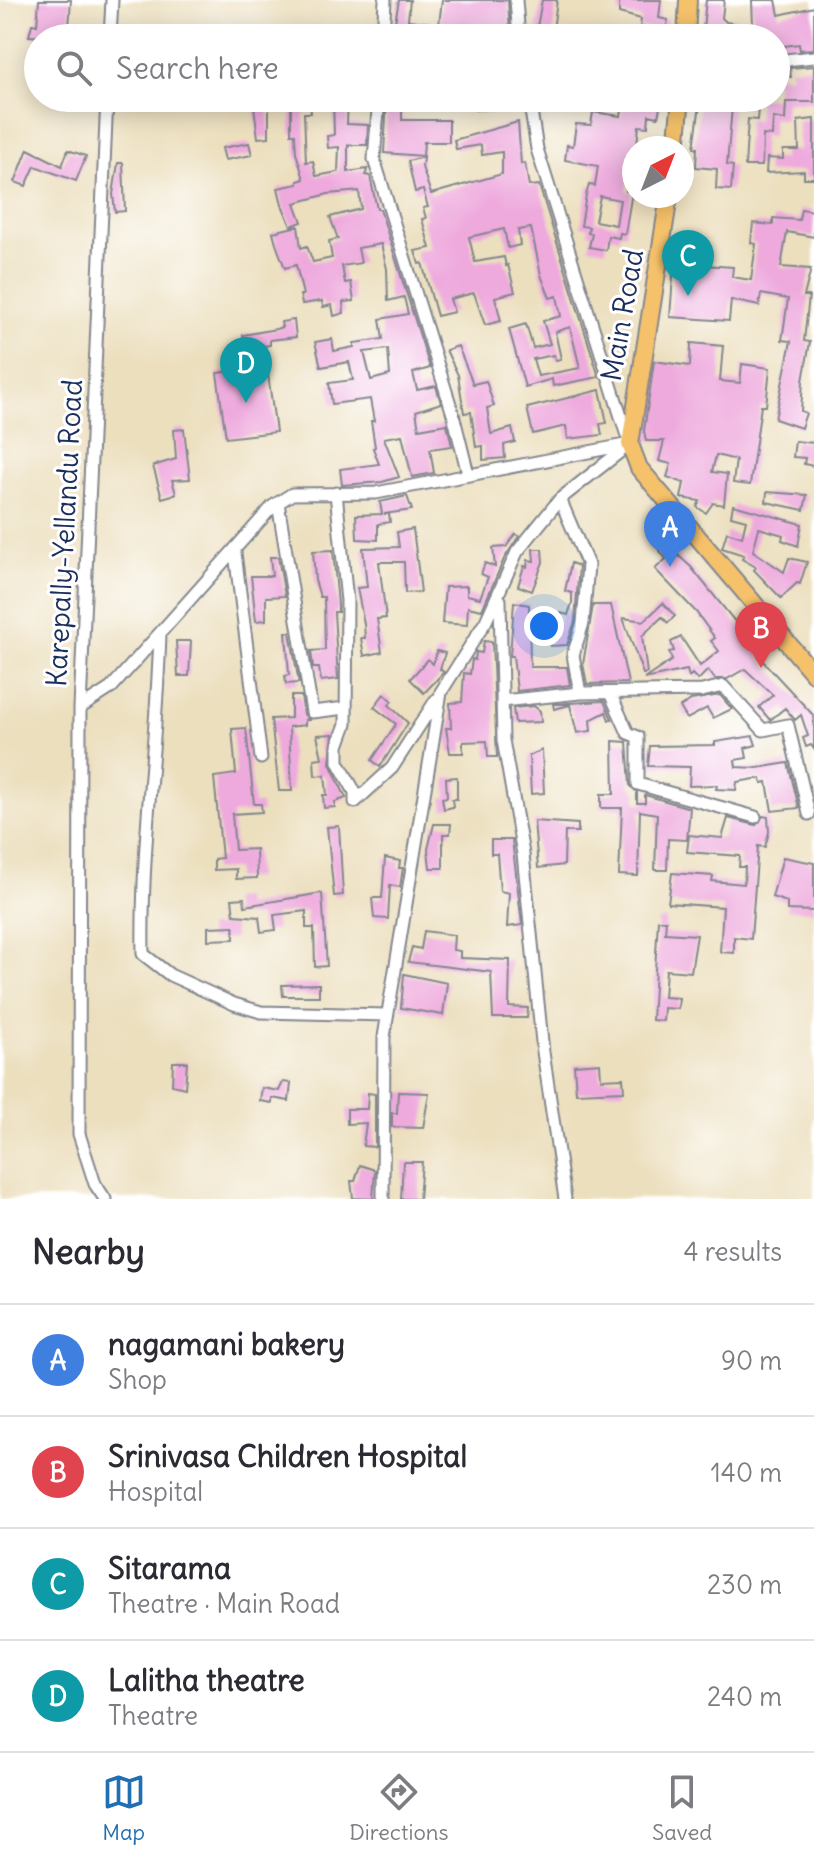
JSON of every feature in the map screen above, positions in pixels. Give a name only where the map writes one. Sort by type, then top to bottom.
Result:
[{"type":"highway","points":[[687,24],[688,0]]},
{"type":"highway","points":[[677,136],[680,112]]},
{"type":"highway","name":"Main Road","points":[[630,444],[667,208]]},
{"type":"highway","points":[[630,444],[639,468],[814,674]]},
{"type":"street","points":[[111,24],[112,0]]},
{"type":"street","points":[[384,24],[385,0]]},
{"type":"street","points":[[516,0],[518,24]]},
{"type":"street","points":[[790,60],[814,57]]},
{"type":"street","name":"Karepally-Yellandu Road","points":[[80,708],[106,112]]},
{"type":"street","points":[[378,112],[374,159],[453,414],[468,474]]},
{"type":"street","points":[[531,112],[537,149],[630,444]]},
{"type":"street","points":[[346,708],[312,712],[278,503],[292,494],[376,493],[630,444]]},
{"type":"street","points":[[336,493],[347,601],[346,708],[338,762],[355,792],[355,802],[392,768],[486,621],[517,552],[560,499],[630,444]]},
{"type":"street","points":[[560,499],[588,565],[583,623],[573,655],[580,693]]},
{"type":"street","name":"Karepally-Yellandu Road","points":[[80,708],[111,688],[278,503]]},
{"type":"street","points":[[235,553],[261,758]]},
{"type":"street","points":[[503,584],[498,612],[503,740],[523,854],[543,1052],[565,1199]]},
{"type":"street","points":[[160,633],[158,712],[142,895],[143,954],[170,975],[234,1004],[261,1012],[387,1015]]},
{"type":"street","points":[[502,701],[580,693],[702,691],[723,686],[763,730],[788,725],[809,814]]},
{"type":"street","points":[[383,1199],[387,1015],[441,692]]},
{"type":"street","points":[[610,693],[628,733],[638,737],[638,784],[755,817]]},
{"type":"street","points":[[80,708],[79,1134],[95,1184],[105,1199]]},
{"type":"building","points":[[39,0],[71,0],[69,24],[37,24]]},
{"type":"building","points":[[399,0],[410,0],[408,20],[439,24],[395,24]]},
{"type":"building","points":[[442,0],[508,0],[509,24],[439,24]]},
{"type":"building","points":[[542,0],[557,0],[554,24],[538,24]]},
{"type":"building","points":[[619,0],[661,0],[659,18],[668,20],[667,24],[640,24],[641,19],[619,13]]},
{"type":"building","points":[[706,0],[724,0],[722,18],[726,22],[740,24],[703,24]]},
{"type":"building","points":[[752,0],[776,0],[779,15],[814,7],[814,49],[800,50],[799,44],[790,45],[790,24],[753,24]]},
{"type":"building","points":[[814,66],[814,102],[790,102],[790,68]]},
{"type":"building","points":[[255,112],[269,112],[269,137],[258,138]]},
{"type":"building","points":[[291,112],[311,112],[304,113],[306,162],[313,161],[316,176],[338,172],[339,147],[328,148],[327,136],[334,135],[333,112],[347,112],[347,124],[368,125],[367,145],[348,145],[348,172],[367,169],[366,175],[370,176],[377,209],[380,209],[430,368],[413,373],[417,390],[436,386],[441,403],[416,411],[419,429],[447,424],[452,446],[430,449],[434,473],[412,477],[402,435],[384,438],[399,477],[382,482],[342,485],[340,469],[379,464],[373,448],[371,421],[374,421],[370,399],[332,404],[329,383],[353,380],[349,362],[321,367],[315,342],[332,339],[334,351],[354,347],[354,343],[383,339],[380,319],[408,314],[404,297],[388,301],[387,269],[381,244],[358,248],[361,263],[342,266],[345,283],[351,282],[354,301],[343,302],[344,313],[334,316],[332,305],[323,307],[322,301],[302,304],[296,265],[285,268],[273,232],[298,226],[301,248],[307,246],[313,262],[332,258],[329,241],[338,239],[330,217],[361,209],[359,191],[328,194],[295,203],[302,222],[291,226],[278,188],[298,184],[304,179],[296,153],[295,134],[291,134]],"holes":[[[388,349],[390,375],[371,380],[364,352]]]},
{"type":"building","points":[[386,112],[402,112],[402,120],[449,120],[449,142],[424,142],[423,156],[384,153]]},
{"type":"building","points":[[593,112],[621,116],[622,112],[659,112],[658,117],[649,115],[648,127],[639,126],[638,136],[622,136],[622,208],[629,208],[625,234],[620,233],[619,238],[608,236],[606,250],[589,247],[592,234],[588,233],[589,227],[581,226],[586,195],[589,185],[595,186],[598,166],[565,160],[567,145],[573,146],[576,124],[591,125]],"holes":[[[600,196],[620,200],[616,225],[595,221]]]},
{"type":"building","points":[[699,112],[732,112],[727,165],[733,166],[731,190],[716,189],[717,169],[696,167],[697,148],[694,148]]},
{"type":"building","points":[[758,112],[785,112],[785,120],[773,118],[772,136],[763,135],[762,166],[745,166],[748,119],[757,120]]},
{"type":"building","points":[[814,119],[814,178],[804,178],[804,171],[766,173],[767,158],[783,159],[783,150],[799,150],[798,121]]},
{"type":"building","points":[[518,122],[521,164],[525,163],[529,186],[539,185],[599,377],[553,386],[552,379],[525,387],[509,329],[526,324],[533,348],[550,344],[543,321],[561,316],[557,296],[550,298],[541,275],[531,228],[518,230],[520,245],[508,248],[504,229],[469,237],[475,262],[504,257],[508,265],[515,292],[495,297],[501,321],[485,325],[474,293],[450,299],[454,312],[437,316],[422,263],[419,264],[415,251],[430,248],[422,219],[426,218],[423,208],[428,207],[423,190],[415,192],[408,161],[423,157],[422,167],[431,194],[502,174],[502,152],[482,155],[481,145],[456,149],[454,140]],"holes":[[[570,327],[580,368],[538,376],[533,359],[554,355],[555,360],[561,359],[555,332]]]},
{"type":"building","points":[[249,143],[252,155],[225,160],[222,148]]},
{"type":"building","points":[[28,149],[62,166],[68,150],[86,156],[76,181],[35,166],[26,186],[15,182]]},
{"type":"building","points":[[118,163],[123,163],[125,211],[115,212],[113,194]]},
{"type":"building","points":[[801,209],[814,211],[814,237],[787,232],[781,267],[811,269],[804,296],[809,296],[804,341],[810,342],[801,411],[806,413],[801,428],[775,419],[791,341],[782,340],[788,299],[761,294],[759,306],[731,300],[729,321],[670,317],[674,263],[733,267],[732,277],[751,280],[756,244],[751,243],[753,223],[773,225],[773,218],[799,220]]},
{"type":"building","points":[[294,320],[296,337],[270,340],[270,345],[246,349],[243,335],[276,329],[282,327],[281,322]]},
{"type":"building","points":[[691,343],[723,346],[720,381],[740,383],[742,364],[770,368],[766,406],[761,406],[750,485],[733,483],[736,460],[716,455],[712,472],[727,474],[724,505],[713,503],[706,513],[697,507],[700,501],[681,498],[684,483],[667,477],[671,464],[659,461],[664,441],[646,441],[644,431],[654,361],[690,366]]},
{"type":"building","points":[[458,346],[473,384],[486,381],[494,406],[487,408],[491,434],[512,428],[515,442],[504,445],[505,458],[483,460],[483,446],[476,447],[471,412],[464,413],[458,375],[446,350]]},
{"type":"building","points":[[267,367],[276,432],[226,438],[217,373]]},
{"type":"building","points":[[600,390],[607,423],[600,424],[602,435],[568,439],[566,426],[533,434],[527,408]]},
{"type":"building","points":[[184,429],[190,479],[172,480],[176,494],[162,498],[153,466],[176,459],[174,430]]},
{"type":"building","points":[[795,441],[814,443],[814,466],[804,464],[805,458],[793,457]]},
{"type":"building","points":[[767,492],[807,495],[804,510],[766,502]]},
{"type":"building","points":[[407,496],[412,510],[384,514],[389,514],[390,522],[378,524],[378,540],[357,539],[356,515],[382,514],[380,502]]},
{"type":"building","points":[[733,505],[802,524],[798,546],[782,540],[783,535],[759,528],[753,551],[784,572],[789,558],[807,562],[800,584],[797,583],[781,598],[754,570],[756,567],[742,559],[744,555],[722,548],[727,532],[742,537],[746,520],[731,516]]},
{"type":"building","points":[[413,529],[421,592],[405,593],[404,562],[379,562],[386,618],[377,619],[382,652],[364,656],[361,638],[365,638],[364,624],[357,588],[367,587],[363,548],[399,547],[397,532]]},
{"type":"building","points":[[516,534],[519,536],[504,559],[482,610],[468,607],[467,625],[442,623],[445,587],[467,586],[467,595],[480,598],[488,577],[481,574],[485,563],[495,567],[493,548],[506,547]]},
{"type":"building","points":[[659,538],[691,567],[762,655],[759,657],[814,716],[814,749],[811,745],[806,747],[803,738],[808,736],[801,715],[795,720],[785,708],[770,720],[759,707],[773,695],[745,669],[727,679],[715,679],[708,670],[698,680],[692,674],[689,677],[687,670],[644,679],[672,660],[669,652],[674,651],[671,642],[681,637],[700,666],[719,651],[711,641],[715,638],[696,612],[655,569],[666,559],[654,543]]},
{"type":"building","points":[[533,549],[542,549],[543,562],[532,591],[518,586],[524,566],[527,567],[528,560],[534,561]]},
{"type":"building","points":[[333,550],[338,605],[338,612],[334,612],[338,679],[321,681],[319,668],[313,668],[311,651],[325,650],[324,597],[320,597],[315,580],[313,551]]},
{"type":"building","points":[[270,557],[278,557],[285,596],[266,597],[266,620],[256,621],[251,576],[272,576]]},
{"type":"building","points":[[571,563],[579,566],[575,621],[567,645],[550,646],[550,637],[556,637],[555,623],[560,623],[561,613],[568,615],[572,603],[572,593],[565,591]]},
{"type":"building","points":[[514,602],[529,605],[530,667],[567,667],[570,685],[517,691],[513,656],[510,656]]},
{"type":"building","points":[[663,603],[675,616],[668,623],[662,617],[642,636],[647,673],[643,674],[623,618],[644,621]]},
{"type":"building","points":[[593,605],[611,605],[628,683],[587,684],[583,664]]},
{"type":"building","points":[[286,632],[290,632],[299,683],[286,684],[285,676],[289,675]]},
{"type":"building","points":[[176,641],[191,641],[189,676],[178,676]]},
{"type":"building","points":[[484,641],[492,642],[497,757],[488,757],[487,741],[463,742],[463,753],[450,753],[446,728],[451,728],[450,703],[462,702],[464,673],[470,674],[472,659],[475,660],[476,652],[482,653]]},
{"type":"building","points":[[437,651],[445,653],[440,669],[444,672],[424,693],[410,679],[428,659],[433,664]]},
{"type":"building","points":[[384,694],[392,701],[389,705],[408,723],[380,767],[372,760],[396,724],[374,707]]},
{"type":"building","points":[[720,695],[732,709],[713,718],[707,708],[687,719],[680,707],[691,700]]},
{"type":"building","points":[[291,696],[301,696],[304,714],[309,720],[305,720],[305,725],[289,727],[292,791],[279,791],[271,719],[291,718]]},
{"type":"building","points":[[604,701],[612,719],[609,720],[606,712],[590,720],[591,731],[577,733],[570,705],[554,709],[553,704]]},
{"type":"building","points":[[534,706],[540,711],[541,722],[515,723],[513,708]]},
{"type":"building","points":[[246,728],[254,804],[261,804],[262,812],[232,814],[235,850],[256,849],[257,878],[236,879],[236,869],[214,870],[214,859],[222,858],[214,777],[236,774],[232,729]]},
{"type":"building","points":[[333,734],[330,763],[346,798],[335,802],[335,807],[324,808],[323,795],[327,795],[325,775],[315,776],[314,759],[322,758],[317,735]]},
{"type":"building","points":[[753,736],[756,745],[745,748],[747,758],[735,760],[736,767],[757,768],[788,763],[799,808],[772,811],[767,782],[762,783],[761,778],[737,782],[736,790],[716,789],[717,785],[689,786],[690,767],[648,766],[650,746],[715,745],[715,742]]},
{"type":"building","points":[[613,741],[627,742],[630,785],[637,792],[637,803],[645,803],[645,795],[690,808],[687,840],[668,839],[667,870],[655,870],[657,814],[640,811],[638,876],[619,875],[622,808],[601,808],[601,794],[614,794]]},
{"type":"building","points":[[542,750],[544,793],[531,794],[529,756]]},
{"type":"building","points":[[457,777],[457,799],[452,799],[453,807],[444,809],[442,798],[447,797],[446,778]]},
{"type":"building","points":[[763,816],[768,817],[769,832],[765,847],[758,846],[751,939],[734,937],[734,953],[720,952],[723,907],[668,903],[672,873],[713,876],[712,881],[744,884],[745,867],[739,867],[740,856],[687,852],[689,835],[722,838],[728,818],[756,825]]},
{"type":"building","points":[[534,821],[578,824],[578,832],[565,832],[564,865],[538,868]]},
{"type":"building","points":[[434,824],[451,824],[450,834],[443,834],[443,868],[430,868],[428,849]]},
{"type":"building","points":[[339,826],[343,895],[334,896],[327,827]]},
{"type":"building","points":[[491,840],[512,840],[522,925],[507,927],[509,893],[500,891],[497,854],[491,854]]},
{"type":"building","points":[[783,857],[814,863],[814,911],[787,910],[787,902],[772,897]]},
{"type":"building","points":[[385,858],[400,861],[399,868],[403,868],[400,887],[390,885],[388,919],[374,918],[372,898],[382,898]]},
{"type":"building","points":[[322,893],[327,966],[315,967],[314,928],[306,928],[306,911],[274,915],[276,930],[261,932],[259,917],[234,915],[232,899],[244,898],[245,906]]},
{"type":"building","points":[[658,920],[666,920],[665,933],[697,935],[691,972],[666,970],[664,997],[679,998],[678,1009],[664,1008],[663,1021],[652,1020]]},
{"type":"building","points":[[234,926],[234,939],[208,940],[208,927]]},
{"type":"building","points":[[424,931],[454,935],[453,950],[460,951],[460,958],[510,960],[509,1007],[528,1008],[527,1018],[493,1018],[491,972],[408,962],[412,947],[421,949]]},
{"type":"building","points":[[404,974],[447,983],[443,1015],[401,1008]]},
{"type":"building","points":[[319,984],[319,996],[283,996],[282,985]]},
{"type":"building","points":[[173,1062],[187,1062],[185,1088],[172,1085]]},
{"type":"building","points":[[600,1063],[601,1079],[623,1078],[624,1091],[576,1093],[574,1065]]},
{"type":"building","points":[[283,1082],[291,1083],[289,1101],[272,1098],[272,1103],[260,1101],[262,1088],[279,1091]]},
{"type":"building","points":[[398,1092],[429,1093],[423,1128],[392,1127],[392,1113],[397,1113]]},
{"type":"building","points":[[368,1093],[375,1094],[375,1147],[363,1146],[366,1123],[347,1124],[347,1109],[367,1109]]},
{"type":"building","points":[[403,1162],[422,1162],[419,1199],[401,1199]]},
{"type":"building","points":[[360,1165],[375,1170],[373,1199],[353,1198],[351,1181],[355,1181]]},
{"type":"place","name":"Sitarama","points":[[688,296]]},
{"type":"place","name":"Lalitha theatre","points":[[246,403]]},
{"type":"place","name":"nagamani bakery","points":[[670,567]]},
{"type":"place","name":"Srinivasa Children Hospital","points":[[761,668]]}]
